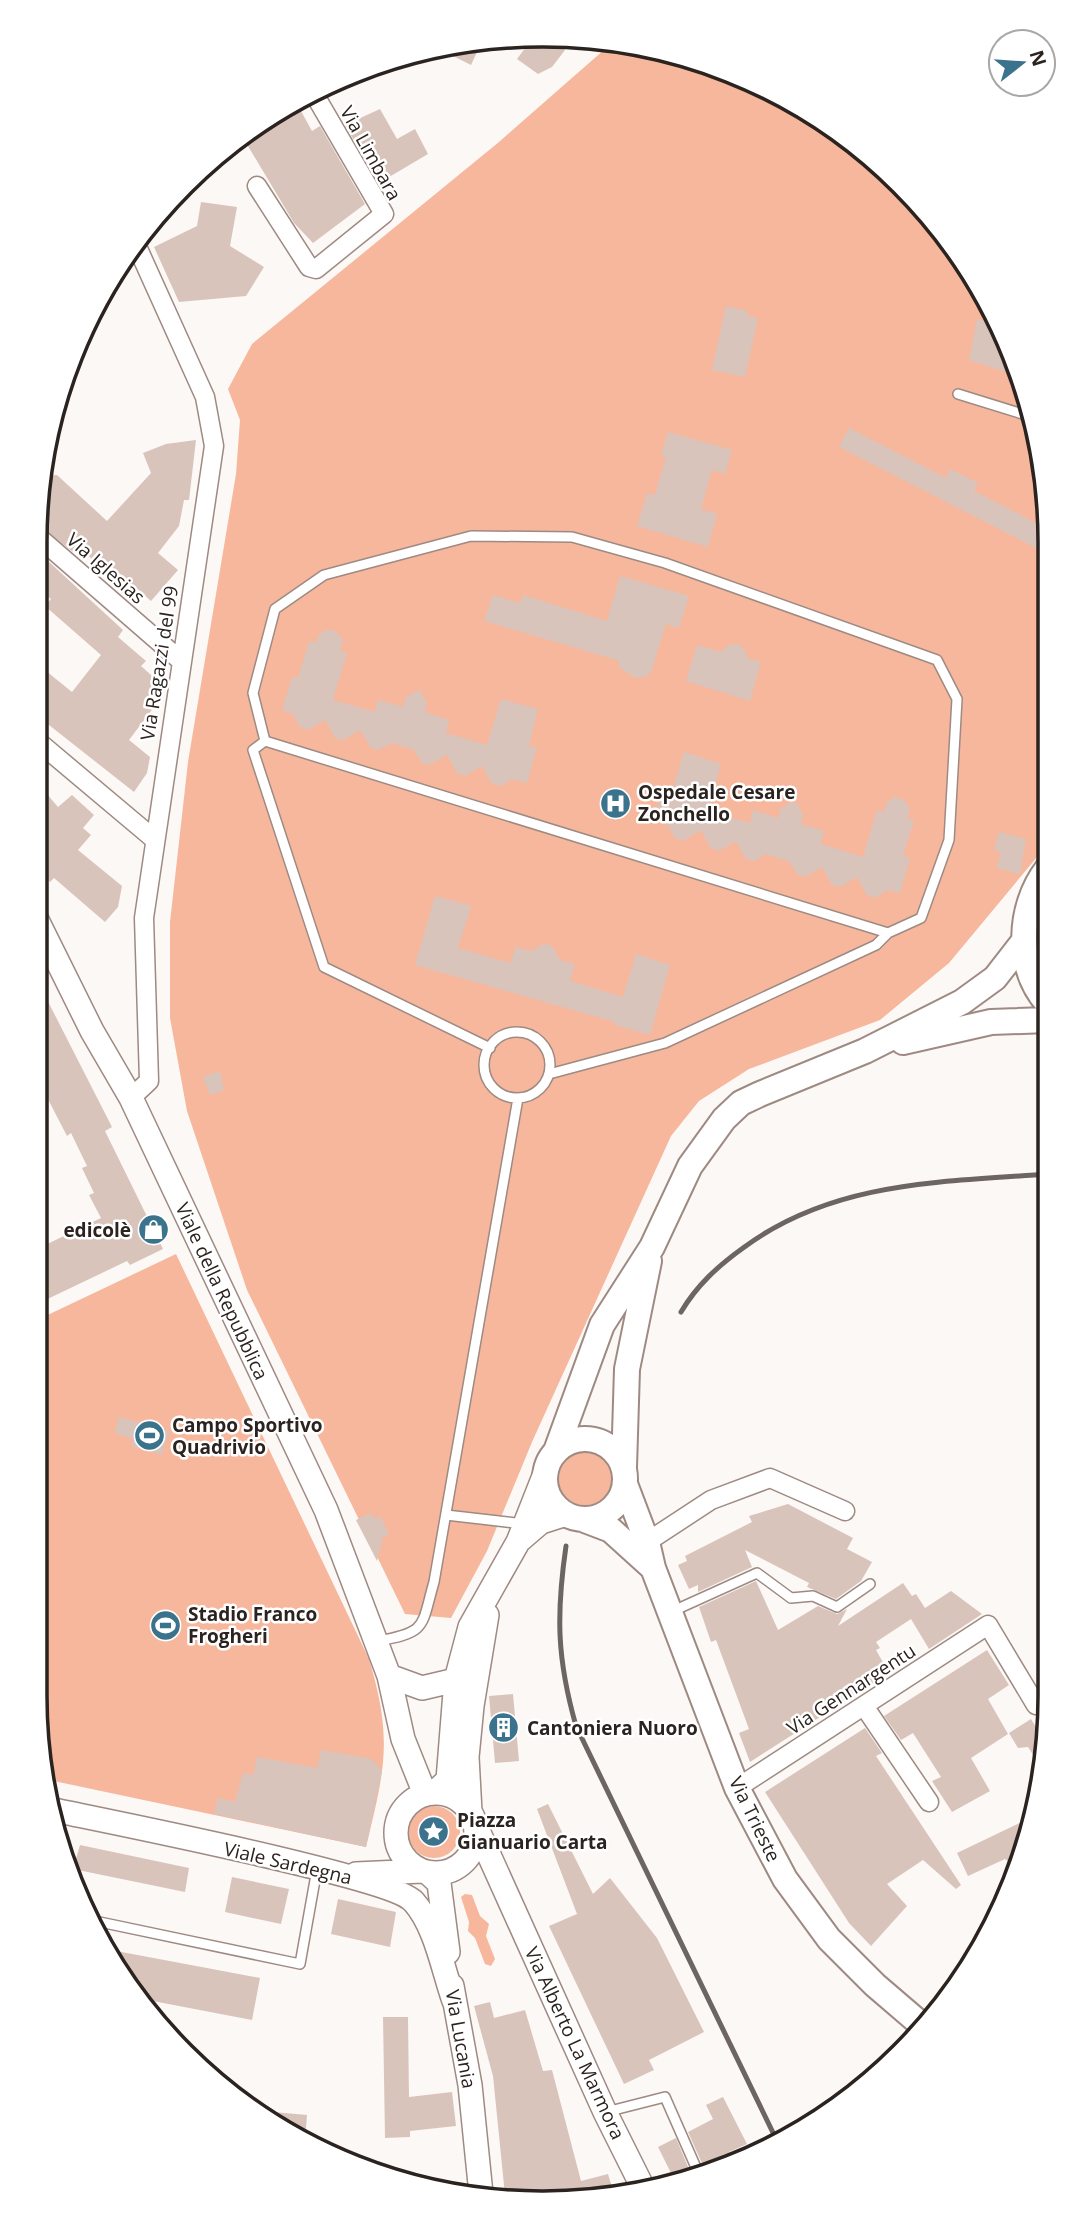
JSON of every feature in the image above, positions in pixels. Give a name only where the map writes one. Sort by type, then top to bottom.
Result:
[{"type":"main road","points":[[1038,883],[1032,893],[1025,917],[1023,942],[1029,971],[1038,987]]},
{"type":"main road","points":[[652,1247],[627,1369],[624,1475],[615,1506],[606,1514],[574,1517],[549,1496],[551,1461],[602,1325],[652,1247],[691,1166],[724,1119],[741,1103],[865,1051],[962,1002],[995,978],[1023,942]]},
{"type":"main road","points":[[865,1051],[991,1022],[1038,1020]]},
{"type":"main road","points":[[551,1461],[574,1441],[594,1440],[612,1449],[624,1475]]},
{"type":"main road","name":"Via Trieste","points":[[624,1475],[647,1542],[653,1569],[737,1788],[785,1879],[829,1940],[916,2020]]},
{"type":"main road","name":"Via Trieste","points":[[574,1517],[611,1530],[653,1569]]},
{"type":"street","name":"Via Limbara","points":[[257,186],[309,267],[316,269],[384,214],[318,101]]},
{"type":"street","name":"Via Ragazzi del 99","points":[[131,1098],[149,1081],[144,918],[153,839],[214,446],[205,397],[140,254]]},
{"type":"street","name":"Via Iglesias","points":[[47,545],[180,660]]},
{"type":"street","points":[[47,749],[153,839]]},
{"type":"street","name":"Viale della Repubblica","points":[[47,940],[92,1031],[131,1098],[326,1510],[389,1675],[403,1739],[430,1793]]},
{"type":"street","points":[[350,1875],[430,1876],[448,1871],[465,1861],[474,1843],[467,1757],[466,1677],[470,1627],[492,1592],[521,1533],[551,1461]]},
{"type":"street","points":[[647,1542],[711,1500],[770,1478],[845,1511]]},
{"type":"street","points":[[521,1533],[541,1522],[574,1517]]},
{"type":"street","name":"Via Gennargentu","points":[[737,1788],[988,1625],[1037,1705]]},
{"type":"street","points":[[389,1675],[422,1688],[466,1677]]},
{"type":"street","points":[[430,1876],[402,1856],[396,1831],[404,1808],[448,1780],[466,1677]]},
{"type":"street","points":[[864,1706],[929,1802]]},
{"type":"street","points":[[430,1793],[458,1800],[472,1818]]},
{"type":"street","name":"Viale Sardegna","points":[[61,1812],[350,1875],[413,1900],[427,1922],[454,2001]]},
{"type":"street","name":"Via Alberto La Marmora","points":[[472,1818],[605,2112],[639,2181]]},
{"type":"street","name":"Via Lucania","points":[[430,1876],[470,2085],[480,2187]]},
{"type":"lane","points":[[958,394],[1021,413]]},
{"type":"lane","points":[[265,741],[253,693],[275,609],[324,575],[471,537],[572,537],[665,563],[937,660],[957,699],[948,840],[921,918],[888,933],[876,945],[665,1043],[549,1074]]},
{"type":"lane","points":[[265,741],[888,933]]},
{"type":"lane","points":[[265,741],[253,750],[324,967],[490,1048]]},
{"type":"lane","points":[[526,1033],[543,1044],[550,1064],[549,1074],[537,1091],[518,1098],[499,1092],[486,1077],[486,1057],[490,1048],[506,1034],[526,1033]]},
{"type":"lane","points":[[376,1642],[410,1635],[422,1626],[434,1581],[518,1098]]},
{"type":"lane","points":[[446,1515],[521,1533]]},
{"type":"lane","points":[[671,1611],[757,1573],[791,1598],[813,1596],[837,1607],[870,1584]]},
{"type":"lane","points":[[102,1923],[300,1964],[317,1869]]},
{"type":"lane","points":[[605,2112],[665,2098],[695,2166]]},
{"type":"shaded area","name":"Ospedale Cesare Zonchello","points":[[603,51],[671,64],[762,98],[818,131],[893,192],[935,241],[971,295],[1000,353],[1021,414],[1034,478],[1038,542],[1038,856],[949,963],[880,1020],[749,1069],[699,1101],[671,1136],[532,1442],[487,1551],[451,1618],[405,1614],[247,1290],[187,1111],[170,1018],[170,922],[188,762],[236,474],[240,420],[228,389],[252,344],[499,142]]},
{"type":"shaded area","name":"Campo Sportivo Quadrivio","points":[[176,1254],[369,1659],[381,1711],[384,1753],[378,1796],[366,1847],[55,1781],[47,1696],[47,1315]]},
{"type":"shaded area","points":[[580,1450],[592,1450],[606,1458],[614,1472],[612,1489],[606,1498],[592,1506],[580,1506],[563,1494],[558,1484],[558,1472],[570,1455]]},
{"type":"shaded area","name":"Piazza Gianuario Carta","points":[[434,1806],[444,1808],[452,1814],[458,1822],[458,1842],[452,1850],[444,1856],[434,1858],[424,1856],[416,1850],[410,1842],[408,1832],[410,1822],[416,1814],[424,1808]]},
{"type":"shaded area","points":[[465,1894],[472,1895],[480,1916],[489,1924],[486,1936],[495,1959],[491,1966],[485,1964],[475,1938],[468,1931],[469,1922],[461,1897]]},
{"type":"building","points":[[525,48],[562,48],[565,50],[552,67],[538,74],[517,59]]},
{"type":"building","points":[[477,51],[471,65],[453,56]]},
{"type":"building","points":[[380,109],[397,139],[415,129],[428,154],[379,183],[345,125]]},
{"type":"building","points":[[301,111],[312,131],[320,126],[365,204],[313,243],[294,223],[248,145]]},
{"type":"building","points":[[201,202],[237,207],[230,246],[264,267],[246,296],[179,302],[154,247],[197,226]]},
{"type":"building","points":[[726,306],[748,311],[747,316],[758,318],[745,377],[712,370]]},
{"type":"building","points":[[977,319],[986,322],[1007,372],[969,360]]},
{"type":"building","points":[[849,428],[946,478],[950,469],[978,483],[974,491],[1037,524],[1038,549],[839,447]]},
{"type":"building","points":[[668,432],[732,450],[725,474],[712,470],[701,509],[717,514],[708,547],[637,526],[647,493],[655,495],[666,457],[661,456]]},
{"type":"building","points":[[196,440],[189,500],[184,500],[179,526],[158,553],[178,570],[151,601],[111,566],[106,571],[78,547],[73,552],[47,532],[51,478],[51,475],[57,475],[107,521],[151,473],[143,453],[166,444]]},
{"type":"building","points":[[47,560],[123,630],[118,637],[146,661],[141,666],[160,683],[157,703],[129,740],[150,757],[147,773],[134,792],[47,723],[47,672],[72,692],[101,655],[47,608],[51,599],[47,596]]},
{"type":"building","points":[[620,576],[689,596],[679,628],[666,624],[651,672],[646,677],[636,678],[621,669],[617,660],[484,621],[493,595],[520,603],[523,595],[607,621]]},
{"type":"building","points":[[328,629],[337,632],[343,641],[340,651],[347,653],[333,700],[375,712],[378,700],[403,707],[406,697],[419,690],[427,703],[425,712],[449,720],[446,733],[487,745],[501,699],[538,709],[529,746],[537,748],[527,783],[512,779],[500,786],[492,784],[482,766],[465,776],[457,773],[447,755],[429,765],[422,763],[414,750],[392,743],[378,750],[371,748],[360,730],[343,740],[335,738],[325,720],[308,730],[300,727],[293,714],[282,710],[292,677],[298,678],[309,641],[316,643],[319,634]]},
{"type":"building","points":[[738,644],[745,650],[747,658],[761,662],[750,701],[686,681],[697,645],[721,652],[728,645]]},
{"type":"building","points":[[684,752],[721,764],[708,811],[750,823],[753,810],[778,818],[781,808],[795,801],[803,814],[801,824],[824,831],[821,844],[863,857],[877,810],[884,812],[887,802],[895,797],[904,800],[910,809],[907,818],[914,820],[903,856],[910,858],[900,893],[888,890],[875,898],[867,895],[857,877],[840,887],[832,885],[822,867],[805,877],[797,874],[790,862],[766,854],[754,861],[746,859],[736,841],[719,851],[711,848],[701,830],[683,841],[675,838],[668,825],[653,821],[664,785],[673,788]]},
{"type":"building","points":[[47,794],[58,807],[72,795],[94,815],[83,828],[91,835],[78,850],[122,886],[118,907],[105,922],[54,878],[50,882],[47,879]]},
{"type":"building","points":[[999,832],[1026,839],[1020,874],[997,868],[1001,852],[994,850]]},
{"type":"building","points":[[435,896],[471,906],[458,948],[510,963],[516,947],[531,951],[544,944],[552,946],[560,960],[575,964],[570,981],[623,997],[636,954],[670,965],[650,1035],[615,1025],[615,1022],[415,965]]},
{"type":"building","points":[[47,1000],[112,1127],[105,1131],[163,1249],[130,1265],[127,1261],[47,1299],[47,1244],[101,1218],[89,1195],[94,1193],[82,1168],[87,1166],[71,1133],[67,1136],[47,1097]]},
{"type":"building","points":[[220,1071],[224,1090],[210,1095],[203,1077]]},
{"type":"building","points":[[119,1417],[169,1431],[162,1455],[131,1446],[134,1439],[115,1433]]},
{"type":"building","points":[[788,1504],[853,1538],[847,1549],[872,1562],[861,1581],[836,1599],[807,1587],[809,1583],[745,1550],[752,1567],[698,1592],[698,1585],[689,1589],[678,1565],[687,1561],[685,1556],[752,1522],[749,1516]]},
{"type":"building","points":[[371,1513],[375,1519],[380,1516],[389,1534],[383,1537],[377,1561],[356,1520]]},
{"type":"building","points":[[756,1581],[778,1630],[818,1606],[837,1614],[847,1609],[838,1626],[903,1583],[912,1596],[916,1594],[925,1608],[951,1591],[982,1614],[929,1649],[911,1619],[876,1642],[880,1648],[876,1650],[889,1673],[750,1762],[739,1733],[749,1729],[716,1640],[711,1642],[699,1607]]},
{"type":"building","points":[[987,1650],[1009,1685],[988,1699],[1008,1734],[971,1758],[990,1791],[952,1812],[932,1781],[941,1777],[913,1733],[901,1740],[884,1716]]},
{"type":"building","name":"Cantoniera Nuoro","points":[[513,1694],[519,1761],[495,1763],[489,1696]]},
{"type":"building","points":[[1031,1719],[1037,1729],[1034,1757],[1028,1747],[1018,1748],[1009,1733]]},
{"type":"building","points":[[865,1728],[882,1753],[876,1756],[961,1885],[956,1889],[923,1860],[887,1884],[907,1906],[871,1946],[849,1923],[765,1792]]},
{"type":"building","points":[[321,1750],[372,1759],[382,1771],[366,1847],[214,1814],[218,1798],[235,1802],[243,1773],[253,1775],[257,1757],[317,1768]]},
{"type":"building","points":[[548,1804],[593,1894],[610,1878],[657,1938],[704,2032],[649,2060],[654,2070],[624,2084],[549,1926],[577,1914],[537,1809]]},
{"type":"building","points":[[1021,1822],[1009,1862],[1005,1859],[968,1876],[957,1853]]},
{"type":"building","points":[[80,1845],[189,1868],[185,1892],[80,1870],[76,1860]]},
{"type":"building","points":[[232,1877],[289,1889],[281,1924],[225,1912]]},
{"type":"building","points":[[338,1899],[396,1912],[390,1947],[331,1934]]},
{"type":"building","points":[[119,1952],[260,1978],[252,2020],[153,2001]]},
{"type":"building","points":[[490,2002],[494,2018],[525,2010],[543,2071],[552,2070],[581,2181],[608,2174],[612,2186],[575,2190],[504,2189],[493,2076],[474,2006]]},
{"type":"building","points":[[383,2017],[408,2017],[409,2097],[452,2092],[456,2126],[410,2131],[410,2137],[385,2138]]},
{"type":"building","points":[[723,2097],[747,2144],[702,2164],[688,2132],[713,2119],[706,2105]]},
{"type":"building","points":[[275,2112],[307,2115],[306,2130]]},
{"type":"building","points":[[676,2138],[689,2168],[671,2174],[658,2147]]},
{"type":"railway","points":[[681,1312],[701,1285],[743,1248],[778,1226],[814,1209],[851,1197],[928,1183],[1038,1175]]},
{"type":"railway","points":[[566,1546],[560,1637],[565,1679],[576,1726],[773,2133]]},
{"type":"place","name":"Ospedale Cesare Zonchello","points":[[615,803]]},
{"type":"place","name":"edicolè","points":[[154,1230]]},
{"type":"place","name":"Campo Sportivo Quadrivio","points":[[149,1436]]},
{"type":"place","name":"Stadio Franco Frogheri","points":[[165,1625]]},
{"type":"place","name":"Cantoniera Nuoro","points":[[504,1728]]},
{"type":"place","name":"Piazza Gianuario Carta","points":[[434,1831]]}]
